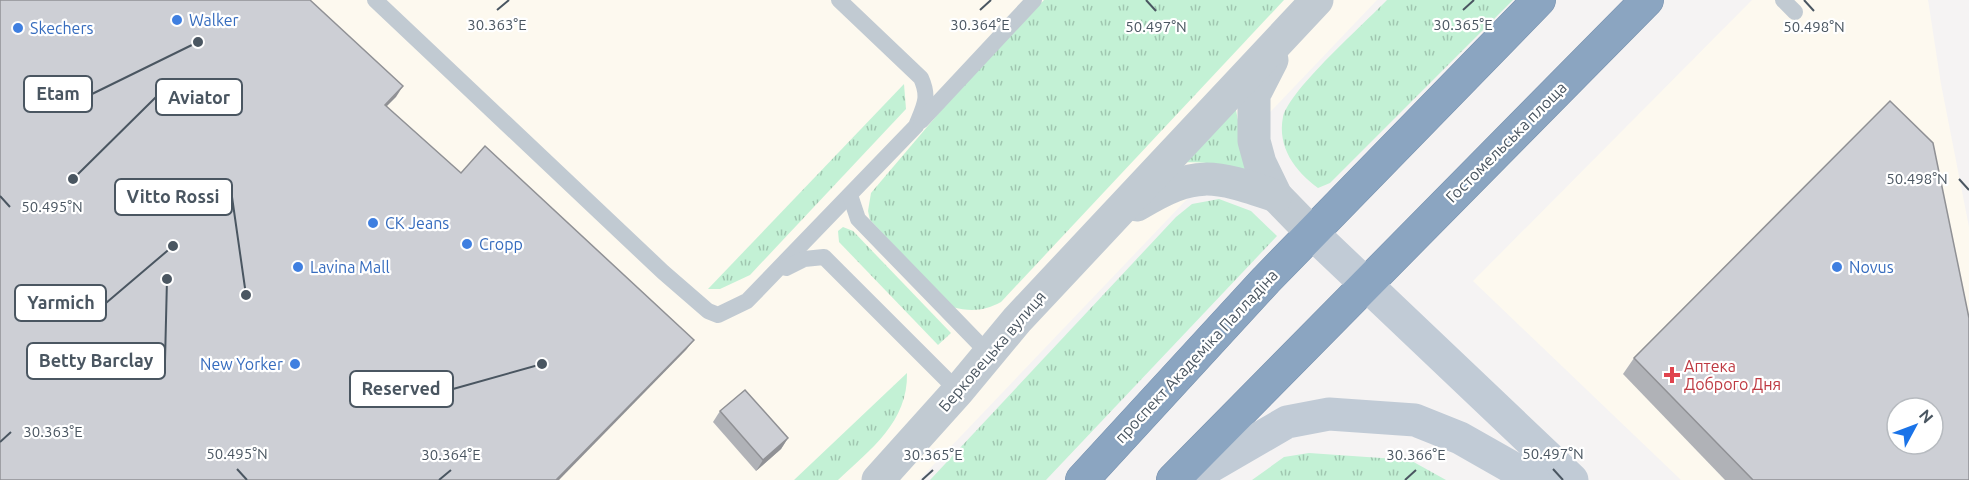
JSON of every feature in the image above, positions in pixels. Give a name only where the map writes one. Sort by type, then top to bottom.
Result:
[{"type":"highway","points":[[1311,233],[1539,0]]},
{"type":"highway","name":"Гостомельська площа","points":[[1365,284],[1647,0]]},
{"type":"highway","name":"проспект Академіка Палладіна","points":[[1082,480],[1311,233]]},
{"type":"highway","points":[[1173,480],[1365,284]]},
{"type":"main road","points":[[1311,233],[1572,480]]},
{"type":"main road","points":[[1187,480],[1287,422],[1329,414],[1415,420],[1460,438],[1534,480]]},
{"type":"street","name":"Берковецька вулиця","points":[[878,480],[958,391],[1017,320],[1317,0]]},
{"type":"street","name":"Берковецька вулиця","points":[[1290,27],[1254,95],[1252,114],[1254,141],[1260,163],[1276,196],[1311,233]]},
{"type":"street","name":"Берковецька вулиця","points":[[1108,223],[1166,188],[1186,181],[1206,178],[1227,179],[1276,196]]},
{"type":"lane","points":[[375,0],[708,311],[718,315],[747,301],[1034,0]]},
{"type":"lane","points":[[839,0],[921,78],[927,92],[916,126]]},
{"type":"lane","points":[[1783,0],[1795,12]]},
{"type":"lane","points":[[850,195],[858,219],[989,354]]},
{"type":"lane","points":[[772,276],[804,259],[824,257],[958,391]]},
{"type":"shaded area","points":[[0,0],[1377,0],[919,480],[0,480]]},
{"type":"shaded area","points":[[1752,0],[1928,0],[1941,84],[1969,227],[1969,480],[1681,480],[1473,281]]},
{"type":"green space","points":[[1044,0],[1284,0],[1001,302],[977,310],[952,307],[870,220],[868,211],[871,193],[955,94]]},
{"type":"green space","points":[[1387,0],[1513,0],[1330,183],[1318,188],[1295,166],[1285,148],[1283,117],[1288,105],[1313,74]]},
{"type":"green space","points":[[904,84],[906,109],[750,275],[720,289],[708,289]]},
{"type":"green space","points":[[1234,95],[1243,139],[1261,179],[1218,165],[1197,162],[1172,163]]},
{"type":"green space","points":[[1219,199],[1251,211],[1277,236],[1046,480],[930,480],[1176,217],[1192,204]]},
{"type":"green space","points":[[843,227],[853,231],[951,333],[938,345],[839,242],[838,231]]},
{"type":"green space","points":[[907,373],[906,390],[894,420],[863,457],[838,480],[794,480]]},
{"type":"green space","points":[[1309,453],[1410,460],[1446,480],[1252,480],[1284,457]]},
{"type":"building","name":"Lavina Mall","points":[[0,0],[310,0],[403,86],[385,105],[461,173],[485,146],[694,340],[556,480],[0,480]]},
{"type":"building","name":"Novus","points":[[1890,101],[1933,143],[1969,318],[1969,480],[1753,480],[1634,358]]},
{"type":"building","points":[[745,390],[788,438],[763,460],[720,411]]},
{"type":"place","name":"Walker","points":[[177,20]]},
{"type":"place","name":"Skechers","points":[[18,28]]},
{"type":"place","name":"Etam","points":[[198,42]]},
{"type":"place","name":"Aviator","points":[[73,179]]},
{"type":"place","name":"CK Jeans","points":[[373,223]]},
{"type":"place","name":"Cropp","points":[[467,244]]},
{"type":"place","name":"Yarmich","points":[[173,246]]},
{"type":"place","name":"Lavina Mall","points":[[298,267]]},
{"type":"place","name":"Novus","points":[[1837,267]]},
{"type":"place","name":"Betty Barclay","points":[[167,279]]},
{"type":"place","name":"Vitto Rossi","points":[[246,295]]},
{"type":"place","name":"New Yorker","points":[[295,364]]},
{"type":"place","name":"Reserved","points":[[542,364]]},
{"type":"place","name":"Аптека Доброго Дня","points":[[1672,375]]}]
